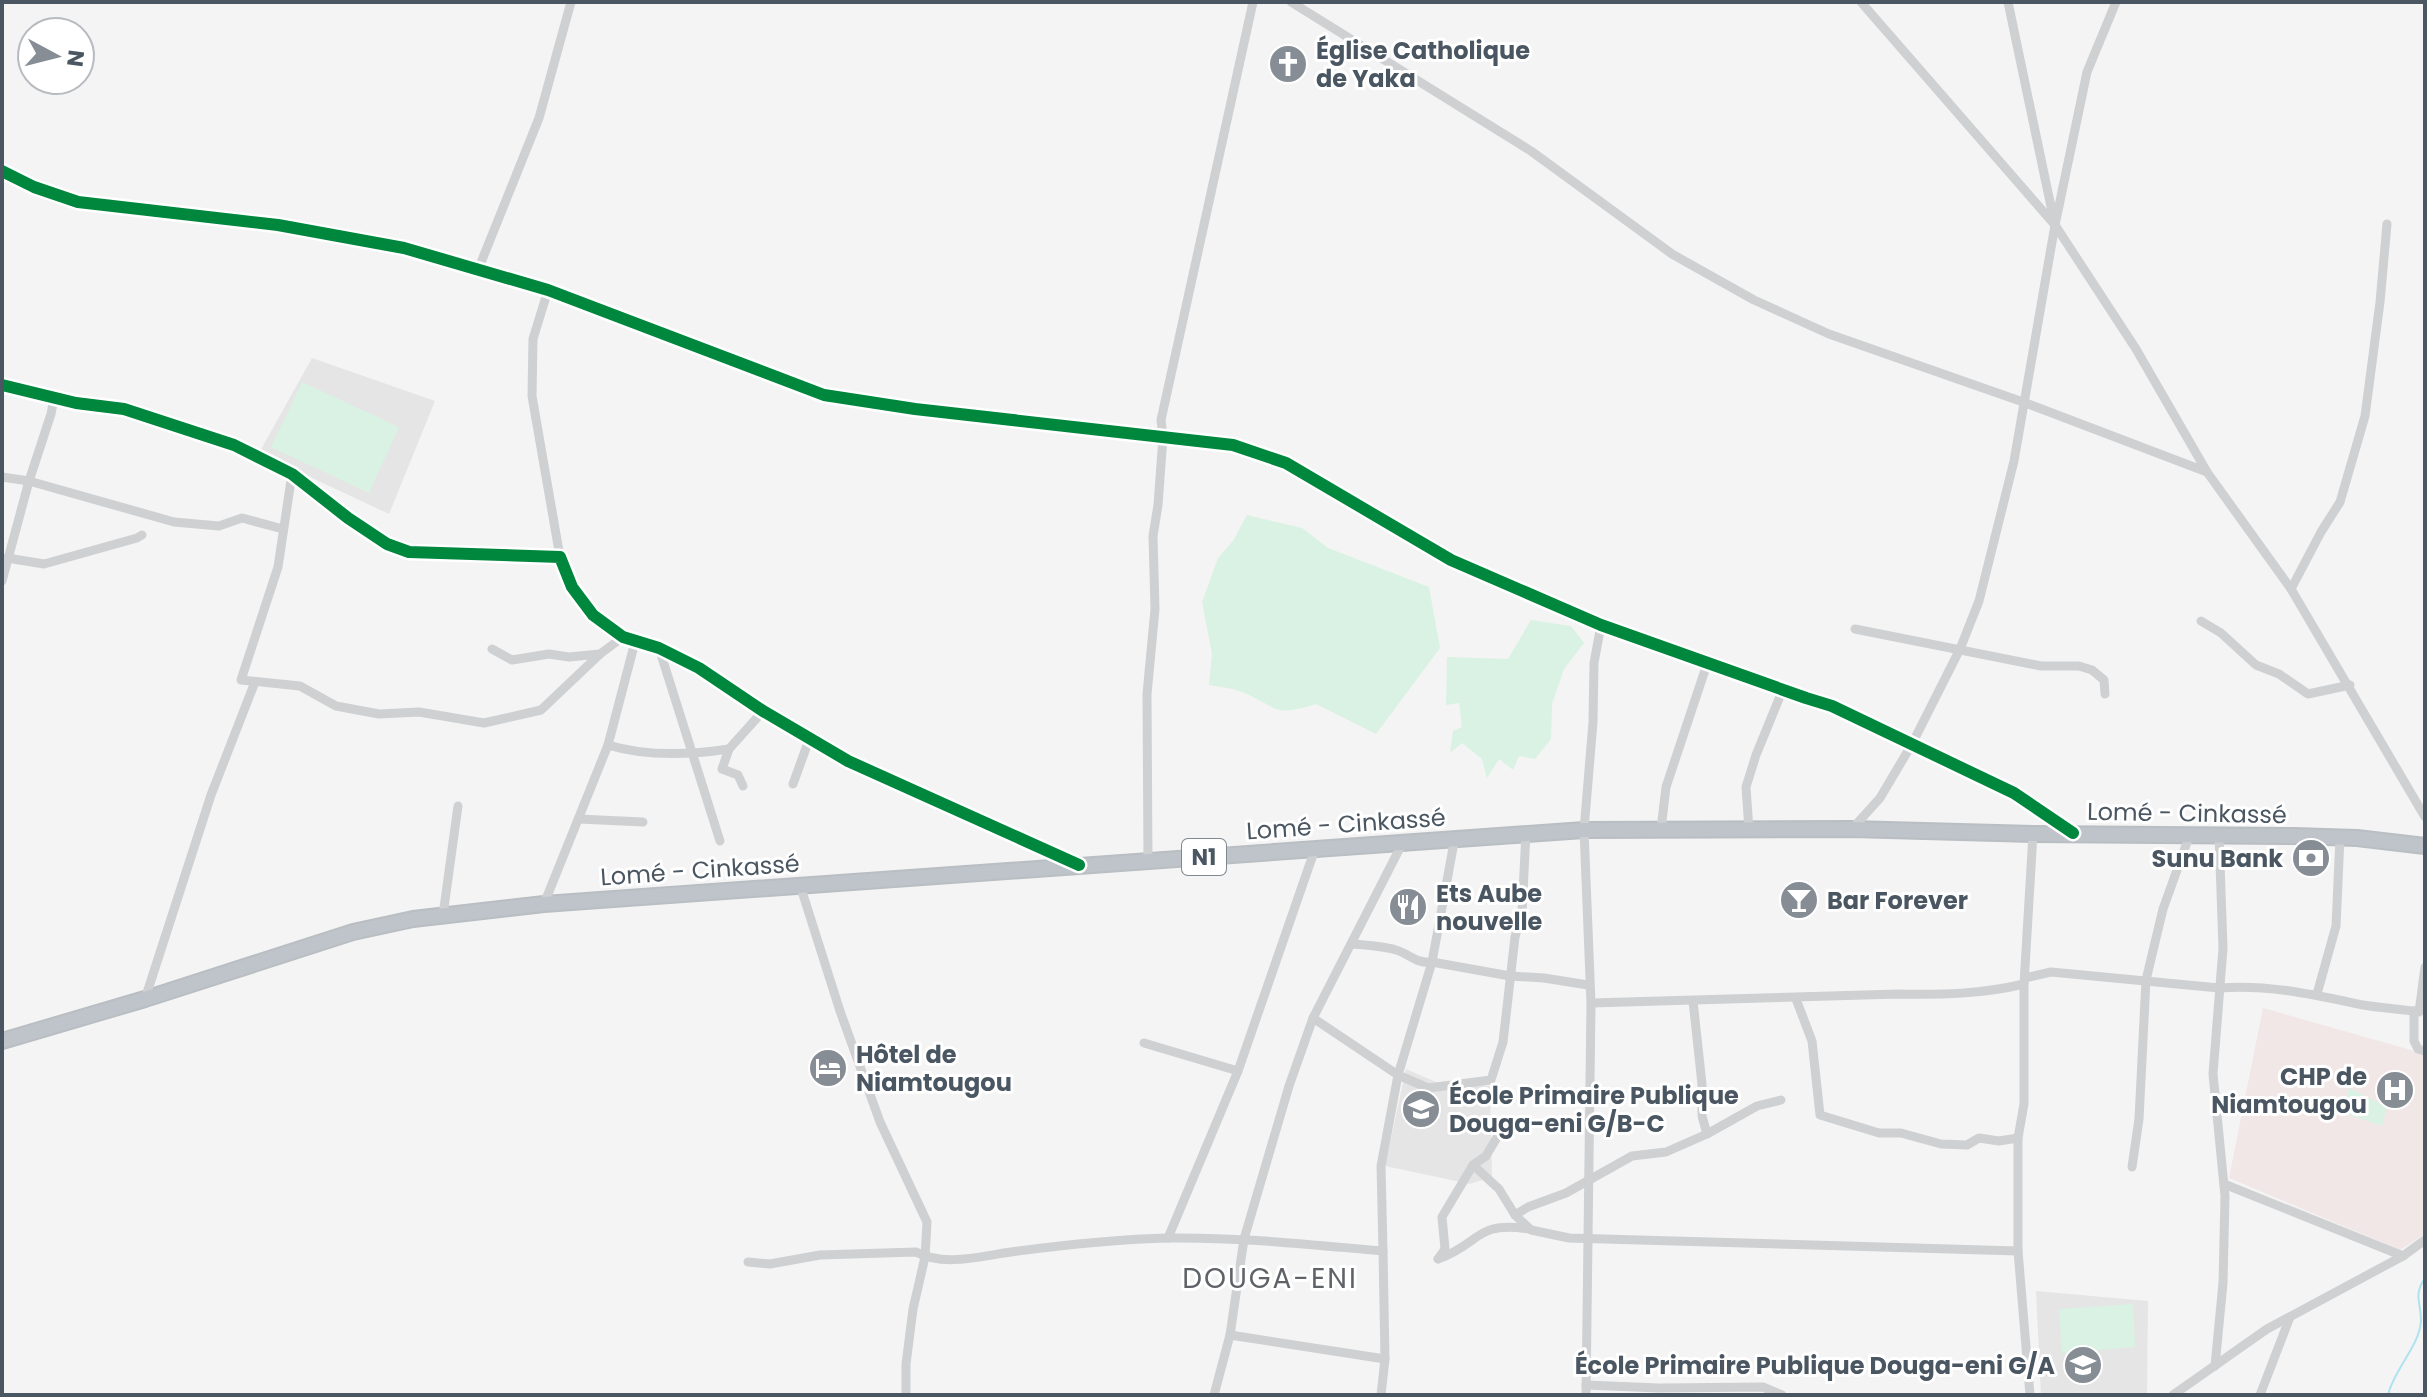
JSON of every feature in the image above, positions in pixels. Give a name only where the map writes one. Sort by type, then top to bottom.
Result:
[{"type":"highway","name":"Lomé - Cinkassé","points":[[2,1041],[145,999],[330,938],[413,919],[544,904],[1584,830],[1852,829],[2190,834],[2340,838],[2425,846]]},
{"type":"street","points":[[478,270],[539,118],[571,2]]},
{"type":"street","points":[[1148,861],[1147,694],[1155,609],[1153,536],[1163,437],[1161,420],[1253,2]]},
{"type":"street","points":[[1291,2],[1531,151],[1672,254],[1754,300],[1829,334],[2023,402],[2207,472]]},
{"type":"street","points":[[1861,2],[2055,225],[2136,349],[2207,472],[2291,589],[2425,817]]},
{"type":"street","points":[[2008,2],[2055,225]]},
{"type":"street","points":[[1852,829],[1880,798],[1912,744],[1960,649],[1979,601],[2014,461],[2055,225],[2087,72],[2116,2]]},
{"type":"street","points":[[2,171],[34,187],[78,202],[278,225],[404,248],[548,290],[824,395],[915,409],[1233,445],[1270,456],[1451,560],[1601,625],[1832,706],[2014,793],[2073,833]]},
{"type":"street","points":[[2291,589],[2340,502],[2365,416],[2387,224]]},
{"type":"street","points":[[548,290],[533,339],[532,396],[560,557],[572,587],[593,615],[623,637],[659,648],[699,668],[763,711],[848,761],[1079,865]]},
{"type":"street","points":[[2,385],[54,398],[124,409],[234,445],[292,474],[387,544],[409,552],[560,557]]},
{"type":"street","points":[[2,581],[54,398]]},
{"type":"street","points":[[292,474],[278,567],[241,680],[300,686],[336,706],[379,714],[419,712],[484,723],[541,710],[600,654],[623,637]]},
{"type":"street","points":[[2,477],[29,481],[174,522],[219,526],[242,518],[283,529]]},
{"type":"street","points":[[7,558],[44,564],[142,535]]},
{"type":"street","points":[[2201,621],[2221,633],[2256,665],[2279,674],[2308,694],[2350,685]]},
{"type":"street","points":[[1601,625],[1594,663],[1593,722],[1584,830],[1591,1003],[1586,1390],[1763,1387],[1782,1395]]},
{"type":"street","points":[[1855,629],[2041,666],[2079,666],[2092,670],[2104,680],[2105,694]]},
{"type":"street","points":[[544,904],[608,745],[635,642]]},
{"type":"street","points":[[659,648],[720,841]]},
{"type":"street","points":[[492,649],[512,660],[549,654],[569,657],[600,654]]},
{"type":"street","points":[[1661,829],[1666,787],[1707,664]]},
{"type":"street","points":[[145,999],[206,809],[255,682]]},
{"type":"street","points":[[1749,830],[1746,787],[1783,689]]},
{"type":"street","points":[[743,786],[738,775],[722,769],[729,749],[763,711]]},
{"type":"street","points":[[793,784],[810,737]]},
{"type":"street","points":[[608,745],[628,751],[692,755],[729,749]]},
{"type":"street","points":[[443,915],[458,806]]},
{"type":"street","points":[[579,819],[643,822]]},
{"type":"street","points":[[1313,1018],[1398,1075],[1428,1088],[1491,1080],[1503,1042],[1515,937],[1522,912],[1526,832]]},
{"type":"street","points":[[2030,1395],[2018,1251],[2018,1138],[2024,1104],[2024,981],[2033,834]]},
{"type":"street","points":[[2132,1167],[2139,1119],[2146,980],[2163,909],[2190,834]]},
{"type":"street","points":[[2215,1366],[2223,1283],[2224,1184],[2213,1074],[2223,948],[2219,835]]},
{"type":"street","points":[[1381,1395],[1385,1359],[1381,1166],[1398,1075],[1432,962],[1455,837]]},
{"type":"street","points":[[2317,994],[2336,926],[2340,838]]},
{"type":"street","points":[[1214,1395],[1230,1335],[1244,1239],[1289,1086],[1313,1018],[1403,842]]},
{"type":"street","points":[[1168,1238],[1238,1071],[1315,849]]},
{"type":"street","points":[[800,885],[880,1122],[927,1222],[925,1257],[906,1364],[906,1395]]},
{"type":"street","points":[[1351,944],[1401,951],[1413,960],[1588,985]]},
{"type":"street","points":[[1591,1003],[1898,994],[1946,996],[1995,991],[2051,972],[2219,988],[2244,986],[2317,994],[2419,1012],[2425,967]]},
{"type":"street","points":[[1796,999],[1812,1041],[1820,1115],[1879,1133],[1901,1133],[1941,1144],[1967,1145],[1979,1138],[1999,1141],[2018,1138]]},
{"type":"street","points":[[1693,1001],[1702,1084],[1702,1116],[1707,1134]]},
{"type":"street","points":[[2414,1011],[2414,1041],[2418,1049],[2425,1051]]},
{"type":"street","points":[[1144,1043],[1238,1071]]},
{"type":"street","points":[[1515,1215],[1528,1207],[1552,1200],[1632,1156],[1666,1152],[1707,1134],[1757,1106],[1781,1100]]},
{"type":"street","points":[[1499,1134],[1486,1156],[1473,1165],[1442,1217],[1445,1249],[1438,1259],[1458,1252],[1481,1232],[1498,1226],[1586,1240],[2018,1251]]},
{"type":"street","points":[[1473,1165],[1499,1189],[1515,1215],[1531,1230]]},
{"type":"street","points":[[2224,1184],[2403,1256]]},
{"type":"street","points":[[748,1262],[770,1264],[836,1254],[916,1252],[925,1257],[953,1260],[1041,1248],[1168,1238],[1244,1239],[1383,1251]]},
{"type":"street","points":[[2174,1395],[2267,1329],[2403,1256],[2425,1240]]},
{"type":"street","points":[[2260,1395],[2290,1317]]},
{"type":"street","points":[[1230,1335],[1385,1359]]},
{"type":"shaded area","points":[[312,358],[435,401],[389,514],[259,453]]},
{"type":"shaded area","points":[[2263,1008],[2425,1054],[2425,1234],[2400,1250],[2229,1178]]},
{"type":"shaded area","points":[[1406,1069],[1436,1082],[1490,1086],[1492,1177],[1470,1184],[1385,1166]]},
{"type":"shaded area","name":"École Primaire Publique Douga-eni G/A","points":[[2036,1291],[2148,1301],[2147,1395],[2041,1395]]},
{"type":"green space","points":[[302,382],[399,427],[369,493],[271,447]]},
{"type":"green space","points":[[1247,515],[1302,528],[1328,548],[1429,587],[1440,648],[1376,734],[1316,704],[1291,710],[1276,709],[1238,691],[1209,685],[1212,654],[1202,602],[1218,558],[1233,541]]},
{"type":"green space","points":[[1531,620],[1571,626],[1584,643],[1564,669],[1552,704],[1551,739],[1535,759],[1519,756],[1513,770],[1499,759],[1487,778],[1482,759],[1462,743],[1450,753],[1453,731],[1462,727],[1459,703],[1446,705],[1447,657],[1508,659]]},
{"type":"green space","points":[[2349,1088],[2387,1107],[2382,1126],[2347,1114],[2344,1107]]},
{"type":"green space","points":[[2133,1304],[2135,1347],[2062,1353],[2059,1309]]},
{"type":"waterway","points":[[2388,1395],[2420,1330],[2418,1294],[2425,1278]]},
{"type":"cycle path","points":[[2,171],[34,187],[78,202],[278,225],[404,248],[548,290],[824,395],[915,409],[1233,445],[1286,463],[1451,560],[1601,625],[1832,706],[2014,793],[2073,833]]},
{"type":"cycle path","points":[[2,385],[76,403],[124,409],[234,445],[292,474],[348,518],[387,544],[409,552],[560,557],[572,587],[593,615],[623,637],[659,648],[699,668],[763,711],[848,761],[1079,865]]},
{"type":"place","name":"Église Catholique de Yaka","points":[[1288,64]]},
{"type":"place","name":"Sunu Bank","points":[[2311,858]]},
{"type":"place","name":"Bar Forever","points":[[1799,900]]},
{"type":"place","name":"Ets Aube nouvelle","points":[[1408,907]]},
{"type":"place","name":"Hôtel de Niamtougou","points":[[828,1068]]},
{"type":"place","name":"CHP de Niamtougou","points":[[2395,1090]]},
{"type":"place","name":"École Primaire Publique Douga-eni G/B-C","points":[[1421,1109]]},
{"type":"place","name":"École Primaire Publique Douga-eni G/A","points":[[2083,1365]]},
{"type":"district","name":"DOUGA-ENI","points":[[1270,1278]]}]
